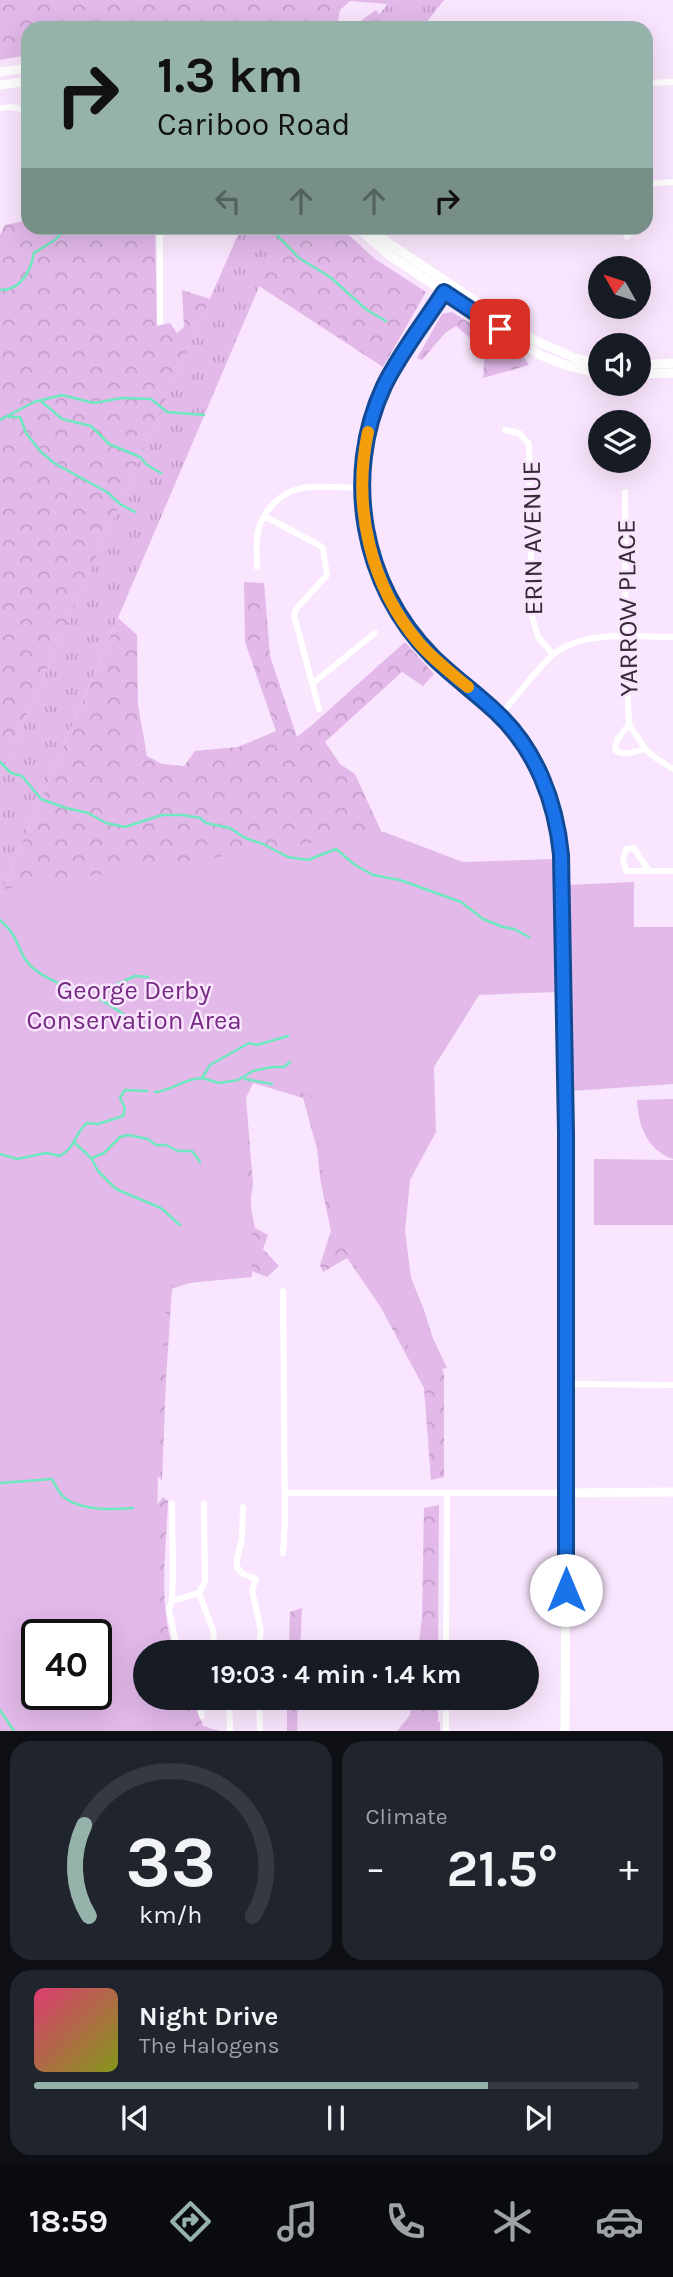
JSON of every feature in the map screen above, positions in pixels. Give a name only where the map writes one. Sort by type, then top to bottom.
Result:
[{"type":"street","points":[[0,72],[21,69]]},
{"type":"street","points":[[0,85],[21,82]]},
{"type":"street","points":[[653,83],[673,82]]},
{"type":"street","points":[[0,108],[21,109]]},
{"type":"street","points":[[653,183],[673,182]]},
{"type":"street","points":[[160,235],[160,322]]},
{"type":"street","points":[[366,235],[389,255],[543,345],[588,361]]},
{"type":"street","points":[[379,235],[446,288],[540,355],[588,370]]},
{"type":"street","points":[[446,288],[392,370],[378,399],[366,443],[361,488],[371,554],[396,609],[411,633],[431,655],[500,716],[521,741],[536,766],[552,807],[559,841],[566,1133],[568,1493],[565,1731]]},
{"type":"street","points":[[651,364],[673,363]]},
{"type":"street","points":[[651,374],[673,373]]},
{"type":"street","name":"ERIN AVENUE","points":[[505,430],[519,433],[529,444],[531,616],[538,637],[553,654]]},
{"type":"street","points":[[257,567],[257,539],[264,516],[277,500],[293,491],[312,487],[361,488]]},
{"type":"street","name":"YARROW PLACE","points":[[625,492],[629,724],[645,749],[673,769]]},
{"type":"street","points":[[264,516],[323,549],[327,575],[297,608],[294,615],[319,709]]},
{"type":"street","points":[[313,684],[375,633]]},
{"type":"street","points":[[500,716],[553,654],[581,641],[673,637]]},
{"type":"street","name":"YARROW PLACE","points":[[629,724],[617,740],[615,750],[625,754],[645,749]]},
{"type":"street","points":[[649,871],[634,848],[626,849],[623,859],[626,871],[649,871],[673,870]]},
{"type":"street","points":[[283,1291],[283,1553]]},
{"type":"street","points":[[567,1384],[673,1385]]},
{"type":"street","points":[[284,1493],[673,1492]]},
{"type":"street","points":[[446,1640],[447,1493]]},
{"type":"street","points":[[172,1504],[172,1601],[169,1609],[175,1640]]},
{"type":"street","points":[[172,1601],[199,1593],[205,1581],[204,1504]]},
{"type":"street","points":[[243,1507],[242,1539],[237,1567],[256,1579],[252,1590],[261,1630],[260,1640]]},
{"type":"street","points":[[199,1593],[213,1630],[214,1640]]},
{"type":"street","points":[[200,1710],[202,1716]]},
{"type":"street","points":[[229,1710],[230,1731]]},
{"type":"street","points":[[259,1710],[260,1731]]},
{"type":"street","points":[[446,1710],[446,1731]]},
{"type":"green space","points":[[0,0],[392,0],[387,4],[350,1],[340,10],[338,21],[21,21],[21,56],[0,60]]},
{"type":"green space","points":[[391,0],[444,0],[428,21],[374,21]]},
{"type":"green space","points":[[376,10],[382,18],[378,21],[360,21]]},
{"type":"green space","points":[[21,222],[21,235],[155,235],[157,326],[170,323],[177,333],[184,327],[182,290],[210,299],[0,776],[0,235],[5,225]]},
{"type":"green space","points":[[238,235],[281,235],[0,895],[0,776]]},
{"type":"green space","points":[[281,235],[349,235],[375,259],[426,292],[383,367],[259,286]]},
{"type":"green space","points":[[452,312],[524,357],[529,365],[483,378],[485,351],[456,326],[445,333],[422,360],[417,358],[442,314]]},
{"type":"green space","name":"George Derby Conservation Area","points":[[244,582],[264,583],[270,656],[297,737],[405,642],[434,674],[423,686],[402,672],[325,742],[340,764],[355,774],[382,833],[464,863],[535,862],[549,859],[546,988],[476,986],[431,1051],[394,1190],[411,1278],[444,1375],[444,1477],[431,1480],[424,1388],[380,1306],[347,1258],[323,1272],[320,1265],[331,1231],[317,1149],[303,1098],[253,1083],[246,1098],[253,1184],[250,1203],[255,1228],[268,1235],[263,1249],[279,1266],[267,1277],[239,1266],[172,1289],[162,1481],[150,1465],[142,1524],[163,1497],[168,1501],[165,1596],[171,1640],[133,1640],[133,1710],[197,1710],[203,1726],[220,1731],[0,1731],[0,895],[118,618],[137,635],[138,705],[147,756],[162,764],[184,766],[195,751],[238,747],[276,731],[245,642]]},
{"type":"green space","name":"George Derby Conservation Area","points":[[384,832],[463,862],[555,859],[556,992],[479,995],[434,1067],[436,1132],[410,1180],[405,1231],[411,1278],[422,1315],[447,1368],[425,1372],[340,1242],[326,1191],[311,1095],[246,1079],[242,1118],[251,1199],[252,1277],[167,1285],[160,1386],[154,1640],[133,1640],[133,1710],[181,1710],[200,1731],[0,1731],[0,895],[3,889]]},
{"type":"green space","points":[[634,882],[634,927],[673,927],[673,1084],[571,1091],[569,986],[566,977],[569,972],[568,885]]},
{"type":"green space","points":[[673,1099],[673,1159],[650,1143],[639,1118],[637,1100]]},
{"type":"green space","points":[[594,1159],[673,1160],[673,1225],[594,1225]]},
{"type":"green space","points":[[439,1505],[438,1640],[419,1640],[424,1508]]},
{"type":"green space","points":[[302,1608],[301,1640],[289,1640],[290,1612]]},
{"type":"green space","points":[[287,1710],[298,1710],[297,1731],[287,1731]]},
{"type":"green space","points":[[411,1710],[438,1710],[438,1731],[397,1731],[410,1715]]},
{"type":"green space","points":[[409,1721],[440,1722],[440,1731],[402,1731]]},
{"type":"waterway","points":[[0,290],[19,283],[27,273],[34,253],[60,235]]},
{"type":"waterway","points":[[277,235],[299,258],[330,277],[367,310],[386,321]]},
{"type":"waterway","points":[[0,420],[34,402],[62,395],[94,403],[122,398],[151,399],[167,412],[204,415]]},
{"type":"waterway","points":[[41,401],[62,419],[91,426],[109,444],[140,457],[147,465],[161,473]]},
{"type":"waterway","points":[[9,417],[20,417],[26,433],[54,463],[107,492],[120,504],[135,512]]},
{"type":"waterway","points":[[0,762],[11,773],[22,776],[41,799],[88,813],[106,823],[125,827],[162,815],[183,815],[230,828],[245,838],[288,857],[308,860],[336,849],[355,865],[373,875],[400,880],[461,902],[483,919],[529,937]]},
{"type":"waterway","points":[[0,920],[10,930],[25,959],[33,968],[56,982],[104,1001],[147,1030]]},
{"type":"waterway","points":[[99,998],[109,988],[135,976],[148,977]]},
{"type":"waterway","points":[[155,1092],[202,1078],[210,1065],[249,1043],[257,1045],[288,1036]]},
{"type":"waterway","points":[[202,1078],[219,1083],[238,1080],[253,1071],[284,1067],[290,1062]]},
{"type":"waterway","points":[[245,1079],[272,1084]]},
{"type":"waterway","points":[[0,1154],[17,1159],[46,1153],[60,1156],[69,1149],[87,1123],[98,1124],[123,1116],[125,1108],[120,1098],[125,1090],[147,1091]]},
{"type":"waterway","points":[[92,1158],[104,1153],[120,1137],[128,1135],[148,1139],[156,1145],[166,1145],[178,1151],[192,1151],[200,1162]]},
{"type":"waterway","points":[[75,1143],[116,1189],[161,1208],[180,1225]]},
{"type":"waterway","points":[[0,1483],[52,1479],[63,1496],[80,1505],[107,1509],[133,1508]]},
{"type":"waterway","points":[[0,1710],[14,1731]]},
{"type":"slow traffic","points":[[368,432],[361,488],[366,532],[378,575],[411,633],[431,655],[468,687]]},
{"type":"route","points":[[500,329],[444,292],[392,370],[378,399],[363,458],[361,488],[371,554],[387,595],[411,633],[431,655],[495,711],[521,741],[547,790],[557,824],[561,855],[566,1133],[566,1590]]}]
